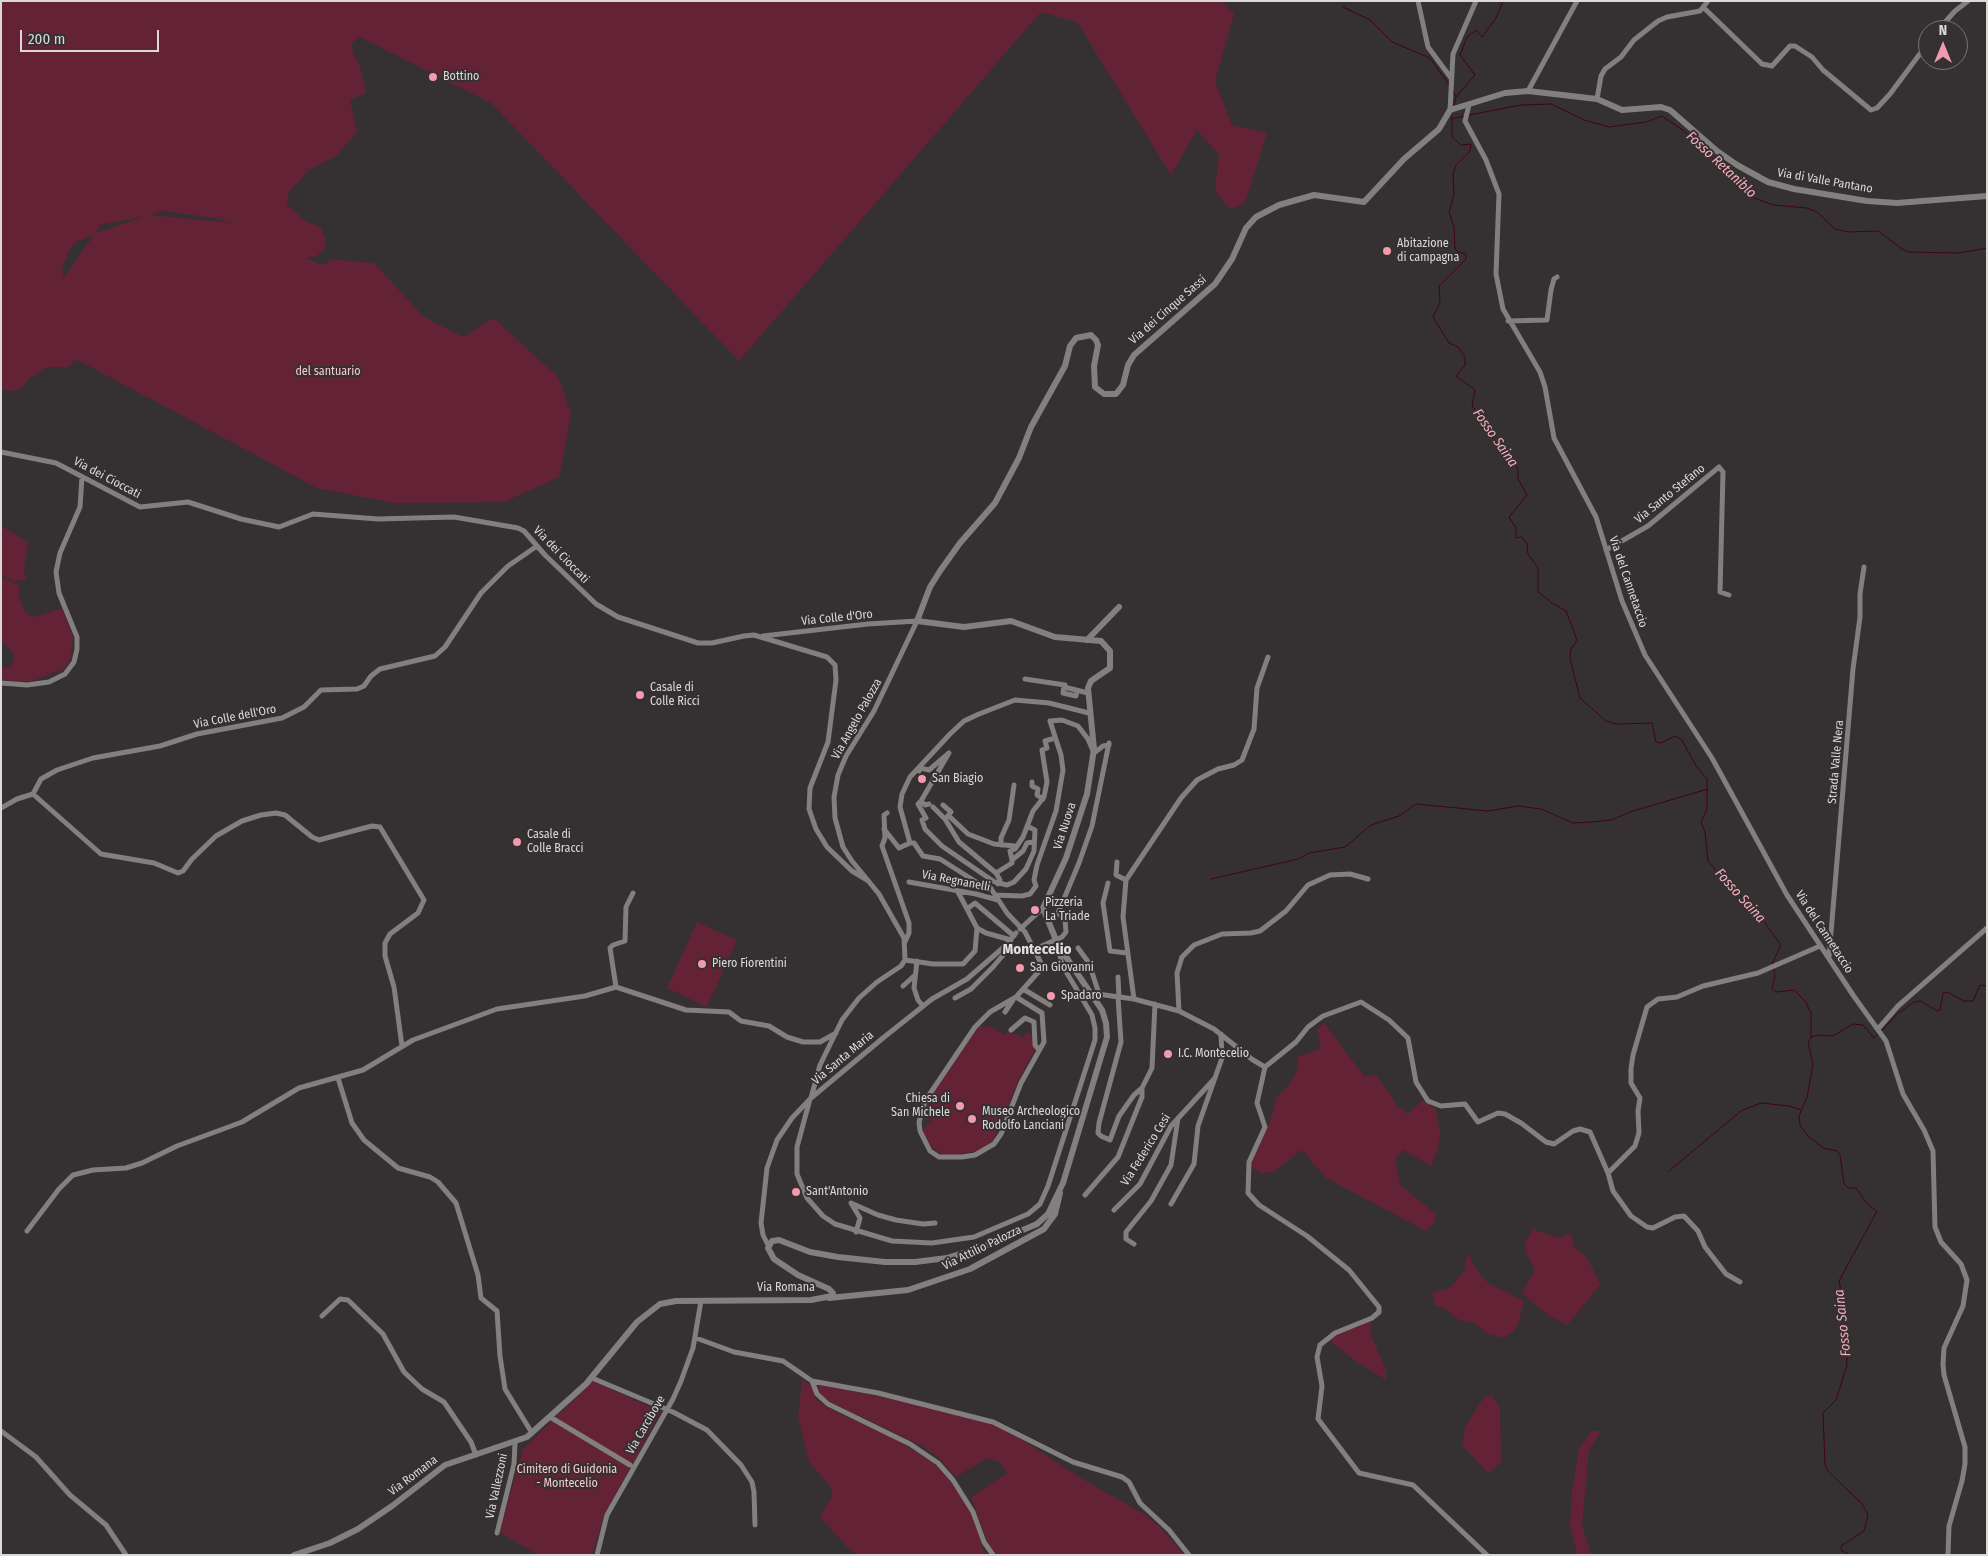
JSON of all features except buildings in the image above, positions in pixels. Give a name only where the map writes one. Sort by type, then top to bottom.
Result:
[{"type":"street","points":[[1418,1],[1428,47],[1450,78]]},
{"type":"street","points":[[1450,110],[1450,78],[1453,54],[1476,1]]},
{"type":"street","points":[[1528,91],[1577,1]]},
{"type":"street","points":[[1597,99],[1601,76],[1605,69],[1620,57],[1634,40],[1658,21],[1667,17],[1700,11],[1708,1]]},
{"type":"street","points":[[1946,20],[1955,10],[1968,1]]},
{"type":"street","points":[[1704,8],[1762,64],[1772,66],[1790,46],[1795,46],[1812,57],[1823,70],[1871,110],[1877,108],[1890,94],[1918,56]]},
{"type":"street","name":"Via di Valle Pantano","points":[[1450,110],[1505,93],[1528,91],[1597,99],[1622,110],[1661,107],[1670,110],[1717,151],[1737,165],[1768,182],[1794,189],[1867,201],[1898,203],[1987,196]]},
{"type":"street","name":"Via del Cannetaccio","points":[[1469,105],[1465,122],[1486,160],[1499,194],[1496,274],[1503,309],[1508,321],[1540,372],[1545,387],[1554,438],[1596,517],[1622,601],[1645,655],[1712,758],[1757,842],[1820,946],[1883,1036],[1892,1052],[1902,1094],[1924,1130],[1933,1151],[1935,1227],[1941,1242],[1961,1264],[1967,1280],[1963,1306],[1944,1348],[1943,1364],[1946,1382],[1966,1447],[1966,1464],[1949,1526],[1948,1555]]},
{"type":"street","name":"Via dei Cinque Sassi","points":[[918,621],[930,586],[960,543],[995,503],[1019,458],[1031,426],[1065,366],[1070,346],[1076,338],[1091,335],[1096,340],[1098,345],[1094,366],[1095,387],[1104,394],[1116,394],[1122,385],[1128,365],[1134,355],[1143,345],[1215,284],[1232,259],[1246,228],[1256,217],[1279,205],[1314,196],[1364,202],[1404,159],[1439,129],[1450,110]]},
{"type":"street","points":[[1508,321],[1547,320],[1551,290],[1554,279],[1557,277]]},
{"type":"street","name":"Via dei Cioccati","points":[[1,452],[52,462],[132,505],[140,507],[188,502],[241,519],[279,528],[288,526],[305,516],[313,514],[382,519],[459,517],[520,528],[596,604],[618,618],[662,633],[702,643],[715,643],[746,635],[760,637],[822,655],[835,665],[837,676],[828,742],[810,788],[809,809],[816,830],[829,850],[852,871],[867,880]]},
{"type":"street","name":"Via Santo Stefano","points":[[1606,550],[1648,526],[1719,467],[1724,472],[1720,592],[1729,595]]},
{"type":"street","points":[[1,683],[27,686],[49,682],[65,674],[74,662],[77,637],[60,593],[56,572],[58,558],[80,507],[82,477]]},
{"type":"street","name":"Via Colle dell'Oro","points":[[33,794],[41,779],[57,770],[93,758],[160,746],[197,734],[282,718],[302,708],[320,690],[359,689],[378,670],[435,656],[445,647],[481,593],[508,566],[537,546]]},
{"type":"street","name":"Strada Valle Nera","points":[[1829,958],[1853,669],[1864,567]]},
{"type":"street","points":[[1087,640],[1119,606]]},
{"type":"street","points":[[918,621],[967,627],[1009,620],[1055,637],[1105,644],[1111,657],[1108,670],[1091,681],[1088,693],[1064,687],[1064,685],[1025,679]]},
{"type":"street","name":"Via Colle d'Oro","points":[[760,637],[868,624],[918,621]]},
{"type":"street","name":"Via Angelo Palozza","points":[[905,960],[905,942],[879,894],[852,861],[837,830],[834,808],[835,791],[846,756],[874,711],[918,621]]},
{"type":"street","points":[[1134,998],[1123,917],[1126,880],[1181,798],[1197,780],[1218,769],[1234,765],[1242,760],[1254,729],[1257,688],[1268,657]]},
{"type":"street","name":"Via Nuova","points":[[1043,908],[1065,861],[1088,789],[1094,753],[1088,693]]},
{"type":"street","points":[[910,843],[900,807],[902,794],[912,775],[964,721],[1015,700],[1049,703],[1089,713]]},
{"type":"street","points":[[995,895],[1022,896],[1030,894],[1036,886],[1034,880],[1037,865],[1056,811],[1063,770],[1050,721],[1062,720],[1078,726],[1094,753],[1109,743],[1092,826],[1080,863],[1058,913],[1065,920],[1066,932],[1057,942],[1035,949]]},
{"type":"street","points":[[1012,860],[1010,850],[1023,837],[1033,811],[1043,798],[1047,782],[1042,750],[1047,748],[1045,741],[1055,738]]},
{"type":"street","points":[[912,775],[921,768],[929,770],[949,753],[919,803]]},
{"type":"street","points":[[1032,782],[1032,786],[1038,789],[1037,795],[1043,798]]},
{"type":"street","points":[[1001,844],[1001,838],[1009,820],[1014,785]]},
{"type":"street","points":[[1,808],[17,799],[33,794],[101,854],[156,864],[178,873],[183,871],[192,859],[216,836],[232,826],[258,816],[272,813],[283,814],[312,837],[319,840],[372,826],[380,826],[424,900],[418,913],[390,934],[385,943],[386,963],[394,985],[402,1046]]},
{"type":"street","points":[[919,803],[931,806],[968,834],[994,844],[1015,846]]},
{"type":"street","points":[[919,803],[926,818],[922,820],[924,829],[942,846],[993,883],[995,895],[1017,933]]},
{"type":"street","points":[[943,805],[951,812],[947,818]]},
{"type":"street","points":[[887,813],[884,815],[885,838],[882,846],[910,925],[905,942]]},
{"type":"street","points":[[947,818],[959,842],[996,873],[1000,880],[993,883]]},
{"type":"street","points":[[884,829],[899,848],[914,843],[923,856],[940,859],[979,883],[1007,885],[1014,882],[1026,869],[1034,851],[1035,830],[1026,826]]},
{"type":"street","points":[[996,873],[1012,863],[1012,860],[1023,851],[1027,843],[1033,842]]},
{"type":"street","points":[[1117,862],[1116,875],[1126,880]]},
{"type":"street","points":[[1179,1011],[1177,973],[1182,957],[1194,945],[1222,934],[1260,931],[1286,911],[1308,885],[1330,875],[1350,874],[1368,879]]},
{"type":"street","name":"Via Regnanelli","points":[[909,882],[999,900]]},
{"type":"street","points":[[1108,883],[1103,903],[1110,951],[1127,953]]},
{"type":"street","points":[[958,892],[977,928],[975,952],[963,964],[957,965],[905,960],[901,966],[877,982],[856,1001],[845,1016],[820,1065],[796,1149],[796,1168],[800,1184],[807,1198],[825,1217],[856,1232],[898,1242],[945,1242],[974,1237],[1000,1228],[1028,1214],[1040,1204],[1094,1044],[1095,1033],[1092,1015],[1061,963],[1057,942]]},
{"type":"street","points":[[616,987],[610,948],[625,941],[626,907],[633,893]]},
{"type":"street","points":[[976,894],[973,900],[975,903],[1017,933],[1035,949],[1042,965],[1042,968],[1005,1012]]},
{"type":"street","points":[[967,909],[975,903]]},
{"type":"street","points":[[768,1245],[772,1241],[777,1240],[819,1254],[884,1262],[910,1263],[940,1259],[985,1246],[1039,1223],[1048,1214],[1060,1191],[1107,1039],[1105,1017],[1098,1003],[1057,942],[1043,908]]},
{"type":"street","name":"Via Santa Maria","points":[[768,1245],[762,1233],[761,1223],[768,1165],[781,1133],[811,1098],[923,1006],[967,979],[1005,946],[1043,908]]},
{"type":"street","points":[[977,928],[986,933],[1017,933]]},
{"type":"street","points":[[1878,1030],[1898,1006],[1987,928]]},
{"type":"street","points":[[955,998],[971,989],[993,967],[1004,954],[1005,946]]},
{"type":"street","points":[[1608,1173],[1634,1146],[1639,1133],[1638,1111],[1640,1098],[1631,1083],[1631,1069],[1632,1055],[1647,1007],[1658,999],[1677,997],[1703,986],[1758,974],[1820,946]]},
{"type":"street","points":[[1078,948],[1089,963],[1099,994]]},
{"type":"street","points":[[917,961],[914,976],[916,997],[923,1006]]},
{"type":"street","points":[[903,986],[914,976]]},
{"type":"street","points":[[1118,977],[1121,1042],[1098,1133],[1110,1140],[1119,1116],[1134,1095],[1142,1088],[1152,1068],[1155,1004]]},
{"type":"street","points":[[27,1231],[59,1189],[73,1175],[138,1165],[175,1147],[242,1122],[297,1089],[368,1068],[420,1036],[492,1011],[585,996],[616,987],[686,1010],[729,1012],[740,1021],[769,1026],[784,1036],[801,1042],[818,1043],[836,1034]]},
{"type":"street","points":[[1023,989],[1050,1005]]},
{"type":"street","points":[[1090,993],[1134,998],[1179,1011],[1222,1034],[1250,1058],[1265,1067]]},
{"type":"street","points":[[1016,997],[1042,1013],[1044,1042],[1021,1083],[1001,1134],[994,1144],[985,1150],[962,1157],[939,1157],[930,1151],[920,1131],[919,1122],[925,1101],[975,1027],[990,1012],[1016,997]]},
{"type":"street","points":[[1487,1555],[1414,1485],[1404,1481],[1358,1472],[1318,1419],[1322,1386],[1317,1357],[1321,1344],[1335,1333],[1372,1318],[1379,1308],[1349,1270],[1310,1238],[1259,1205],[1248,1194],[1249,1160],[1265,1127],[1257,1102],[1265,1067],[1296,1042],[1308,1027],[1323,1016],[1361,1002],[1389,1020],[1408,1038],[1416,1082],[1428,1101],[1441,1106],[1465,1104],[1478,1122],[1498,1113],[1505,1114],[1521,1123],[1546,1142],[1554,1144],[1573,1131],[1586,1130],[1592,1136],[1608,1173],[1613,1190],[1631,1216],[1647,1227],[1653,1228],[1675,1217],[1684,1216],[1698,1231],[1705,1247],[1726,1274],[1740,1282]]},
{"type":"street","points":[[1011,1030],[1025,1018],[1034,1022],[1035,1045],[1039,1050]]},
{"type":"street","points":[[1171,1204],[1194,1164],[1198,1126],[1216,1077],[1222,1054],[1222,1034]]},
{"type":"street","name":"Via Federico Cesi","points":[[1114,1210],[1140,1184],[1168,1130],[1216,1077]]},
{"type":"street","points":[[338,1078],[352,1122],[364,1140],[398,1168],[430,1177],[438,1182],[456,1203],[478,1275],[481,1298],[497,1311],[500,1356],[506,1392],[532,1433]]},
{"type":"street","points":[[1085,1195],[1118,1157],[1142,1096],[1142,1088]]},
{"type":"street","points":[[1134,1244],[1126,1239],[1126,1232],[1151,1200],[1171,1165],[1178,1118]]},
{"type":"street","name":"Via Attilio Palozza","points":[[827,1298],[908,1290],[970,1269],[1046,1227],[1058,1207],[1060,1191]]},
{"type":"street","points":[[856,1232],[860,1218],[851,1203],[878,1215],[896,1220],[923,1224],[934,1223]]},
{"type":"street","name":"Via Romana","points":[[294,1555],[347,1535],[392,1506],[437,1469],[476,1454],[515,1443],[532,1433],[592,1378],[624,1336],[651,1309],[670,1301],[827,1298],[833,1295],[830,1290],[798,1275],[778,1262],[770,1254],[768,1245]]},
{"type":"street","points":[[322,1316],[340,1299],[348,1300],[383,1334],[399,1365],[409,1377],[422,1389],[445,1403],[471,1442],[476,1454]]},
{"type":"street","name":"Via Carcibove","points":[[597,1555],[606,1515],[673,1399],[696,1338],[701,1301]]},
{"type":"street","points":[[696,1338],[734,1352],[783,1361],[812,1381],[882,1394],[993,1422],[1073,1462],[1122,1477],[1129,1482],[1140,1504],[1169,1530],[1189,1555]]},
{"type":"street","points":[[592,1378],[671,1411],[707,1430],[743,1468],[754,1488],[755,1525]]},
{"type":"street","points":[[812,1381],[816,1392],[825,1402],[910,1444],[938,1463],[953,1480],[975,1516],[984,1542],[993,1555]]},
{"type":"street","points":[[550,1417],[630,1465]]},
{"type":"street","points":[[1,1431],[36,1457],[70,1495],[106,1525],[126,1555]]},
{"type":"street","name":"Via Vallezzoni","points":[[497,1534],[514,1466],[515,1443]]},
{"type":"green space","name":"del santuario","points":[[1,1],[1223,1],[1234,14],[1215,81],[1232,125],[1267,133],[1245,203],[1230,209],[1215,191],[1219,155],[1197,130],[1171,175],[1077,22],[1041,12],[739,361],[491,103],[360,37],[352,43],[353,54],[359,62],[366,93],[350,100],[357,132],[336,156],[309,170],[288,193],[287,204],[303,219],[322,229],[326,239],[324,249],[317,256],[307,258],[321,265],[331,259],[374,263],[423,316],[463,337],[494,318],[559,378],[571,414],[559,477],[504,502],[393,503],[317,488],[76,359],[68,367],[47,367],[30,378],[23,387],[14,391],[1,389]],"holes":[[[162,211],[215,218],[232,223],[150,215]],[[141,217],[96,233],[100,225]],[[94,235],[63,279],[62,269],[69,250],[76,242]]]},
{"type":"green space","points":[[1,526],[28,542],[24,570],[27,580],[14,581],[1,574]]},
{"type":"green space","points":[[1,577],[19,585],[19,597],[26,614],[35,617],[62,608],[73,637],[71,658],[64,669],[32,681],[18,682],[1,679],[1,666],[5,668],[12,665],[14,656],[9,647],[1,642]]},
{"type":"green space","name":"Piero Fiorentini","points":[[697,922],[737,940],[707,1007],[667,988]]},
{"type":"green space","points":[[1324,1023],[1364,1076],[1376,1075],[1396,1105],[1408,1114],[1423,1100],[1436,1109],[1440,1133],[1438,1149],[1431,1166],[1403,1150],[1395,1159],[1400,1185],[1436,1214],[1434,1222],[1426,1231],[1326,1178],[1302,1150],[1273,1172],[1261,1173],[1250,1166],[1271,1119],[1277,1096],[1289,1085],[1297,1070],[1298,1057],[1321,1048],[1317,1029]]},
{"type":"green space","points":[[980,1025],[984,1028],[990,1026],[1005,1035],[1008,1031],[1023,1038],[1027,1032],[1032,1035],[1036,1048],[1018,1081],[994,1140],[979,1151],[945,1156],[930,1146],[923,1132],[931,1120],[925,1109],[926,1104]]},
{"type":"green space","points":[[1533,1229],[1558,1238],[1571,1233],[1574,1247],[1587,1258],[1601,1284],[1567,1325],[1548,1315],[1522,1293],[1535,1269],[1526,1253],[1525,1242]]},
{"type":"green space","points":[[1467,1252],[1480,1275],[1488,1283],[1524,1301],[1518,1324],[1512,1333],[1503,1338],[1489,1334],[1473,1323],[1459,1320],[1448,1311],[1435,1305],[1432,1293],[1449,1288],[1457,1280],[1464,1271]]},
{"type":"green space","points":[[1371,1321],[1370,1333],[1386,1370],[1386,1380],[1354,1360],[1329,1340],[1343,1330]]},
{"type":"green space","points":[[802,1379],[811,1386],[817,1400],[834,1411],[888,1435],[933,1462],[956,1487],[978,1525],[982,1548],[988,1555],[859,1555],[850,1550],[820,1517],[832,1496],[831,1487],[809,1462],[798,1418]]},
{"type":"green space","name":"Cimitero di Guidonia - Montecelio","points":[[593,1381],[661,1412],[604,1515],[592,1555],[538,1555],[499,1532],[523,1449]]},
{"type":"green space","points":[[819,1384],[962,1414],[1004,1428],[1086,1481],[1144,1514],[1159,1526],[1185,1555],[997,1555],[988,1544],[971,1497],[1007,1473],[999,1462],[987,1458],[956,1477],[938,1457],[922,1446],[821,1396],[818,1389]]},
{"type":"green space","points":[[1492,1396],[1500,1407],[1501,1463],[1488,1473],[1462,1445],[1465,1427],[1484,1397]]},
{"type":"green space","points":[[1592,1431],[1601,1431],[1589,1450],[1582,1525],[1591,1555],[1577,1555],[1570,1525],[1572,1492],[1579,1448]]},
{"type":"waterway","points":[[1454,105],[1456,97],[1475,75],[1460,55],[1467,37],[1476,30],[1482,37],[1496,18],[1503,1]]},
{"type":"waterway","points":[[1343,7],[1370,20],[1392,42],[1430,58],[1450,86]]},
{"type":"waterway","points":[[1453,91],[1456,97]]},
{"type":"waterway","name":"Fosso Retaniblo","points":[[1469,115],[1521,105],[1551,104],[1584,120],[1609,127],[1646,122],[1662,116],[1684,131],[1754,198],[1773,205],[1807,208],[1817,212],[1835,229],[1848,232],[1878,231],[1909,252],[1959,253],[1987,248]]},
{"type":"waterway","name":"Fosso Saina","points":[[1452,116],[1452,137],[1461,145],[1471,144],[1470,151],[1456,165],[1453,174],[1454,195],[1449,212],[1454,227],[1455,249],[1466,254],[1466,259],[1439,286],[1440,303],[1433,317],[1449,343],[1458,347],[1465,357],[1465,365],[1456,376],[1475,390],[1472,406],[1494,433],[1492,437],[1506,449],[1518,469],[1518,479],[1527,495],[1509,517],[1516,528],[1516,538],[1522,537],[1527,544],[1528,554],[1538,568],[1538,592],[1566,611],[1577,640],[1571,649],[1570,659],[1580,698],[1606,721],[1616,724],[1652,723],[1656,742],[1661,743],[1675,736],[1682,740],[1696,766],[1707,779],[1707,809],[1701,822],[1705,832],[1708,861],[1725,881],[1754,908],[1781,945],[1772,964]]},
{"type":"waterway","name":"Fosso Retaniblo","points":[[1452,119],[1465,116]]},
{"type":"waterway","points":[[1211,879],[1298,859],[1309,853],[1345,847],[1371,825],[1399,816],[1416,804],[1488,811],[1518,806],[1541,809],[1573,823],[1611,820],[1633,811],[1708,789]]},
{"type":"waterway","name":"Fosso Saina","points":[[1773,967],[1775,976],[1772,989],[1777,992],[1794,990],[1805,1001],[1811,1013],[1811,1038],[1808,1042],[1813,1064],[1807,1097],[1799,1116],[1800,1125],[1808,1136],[1823,1148],[1837,1151],[1840,1155],[1844,1184],[1849,1188],[1856,1188],[1868,1205],[1877,1211],[1839,1281],[1845,1312],[1847,1365],[1836,1400],[1823,1413],[1825,1465],[1828,1471],[1862,1504],[1868,1515],[1864,1531],[1841,1546],[1842,1551],[1851,1555]]},
{"type":"waterway","points":[[1881,1031],[1897,1014],[1914,1002],[1921,1001],[1937,1011],[1940,1010],[1943,993],[1947,992],[1964,1001],[1973,1001],[1980,985],[1987,986]]},
{"type":"waterway","points":[[1811,1037],[1818,1035],[1833,1036],[1853,1024],[1863,1025],[1874,1038],[1878,1034]]},
{"type":"waterway","points":[[1669,1171],[1741,1111],[1761,1103],[1789,1106],[1801,1110]]},
{"type":"place","name":"Bottino","points":[[433,77]]},
{"type":"place","name":"Abitazione di campagna","points":[[1387,251]]},
{"type":"place","name":"Casale di Colle Ricci","points":[[640,695]]},
{"type":"place","name":"San Biagio","points":[[922,779]]},
{"type":"place","name":"Casale di Colle Bracci","points":[[517,842]]},
{"type":"place","name":"Pizzeria La Triade","points":[[1035,910]]},
{"type":"place","name":"Piero Fiorentini","points":[[702,964]]},
{"type":"place","name":"San Giovanni","points":[[1020,968]]},
{"type":"place","name":"Spadaro","points":[[1051,996]]},
{"type":"place","name":"I.C. Montecelio","points":[[1168,1054]]},
{"type":"place","name":"Chiesa di San Michele","points":[[960,1106]]},
{"type":"place","name":"Museo Archeologico Rodolfo Lanciani","points":[[972,1119]]},
{"type":"place","name":"Sant'Antonio","points":[[796,1192]]},
{"type":"district","name":"Montecelio","points":[[1037,950]]}]
